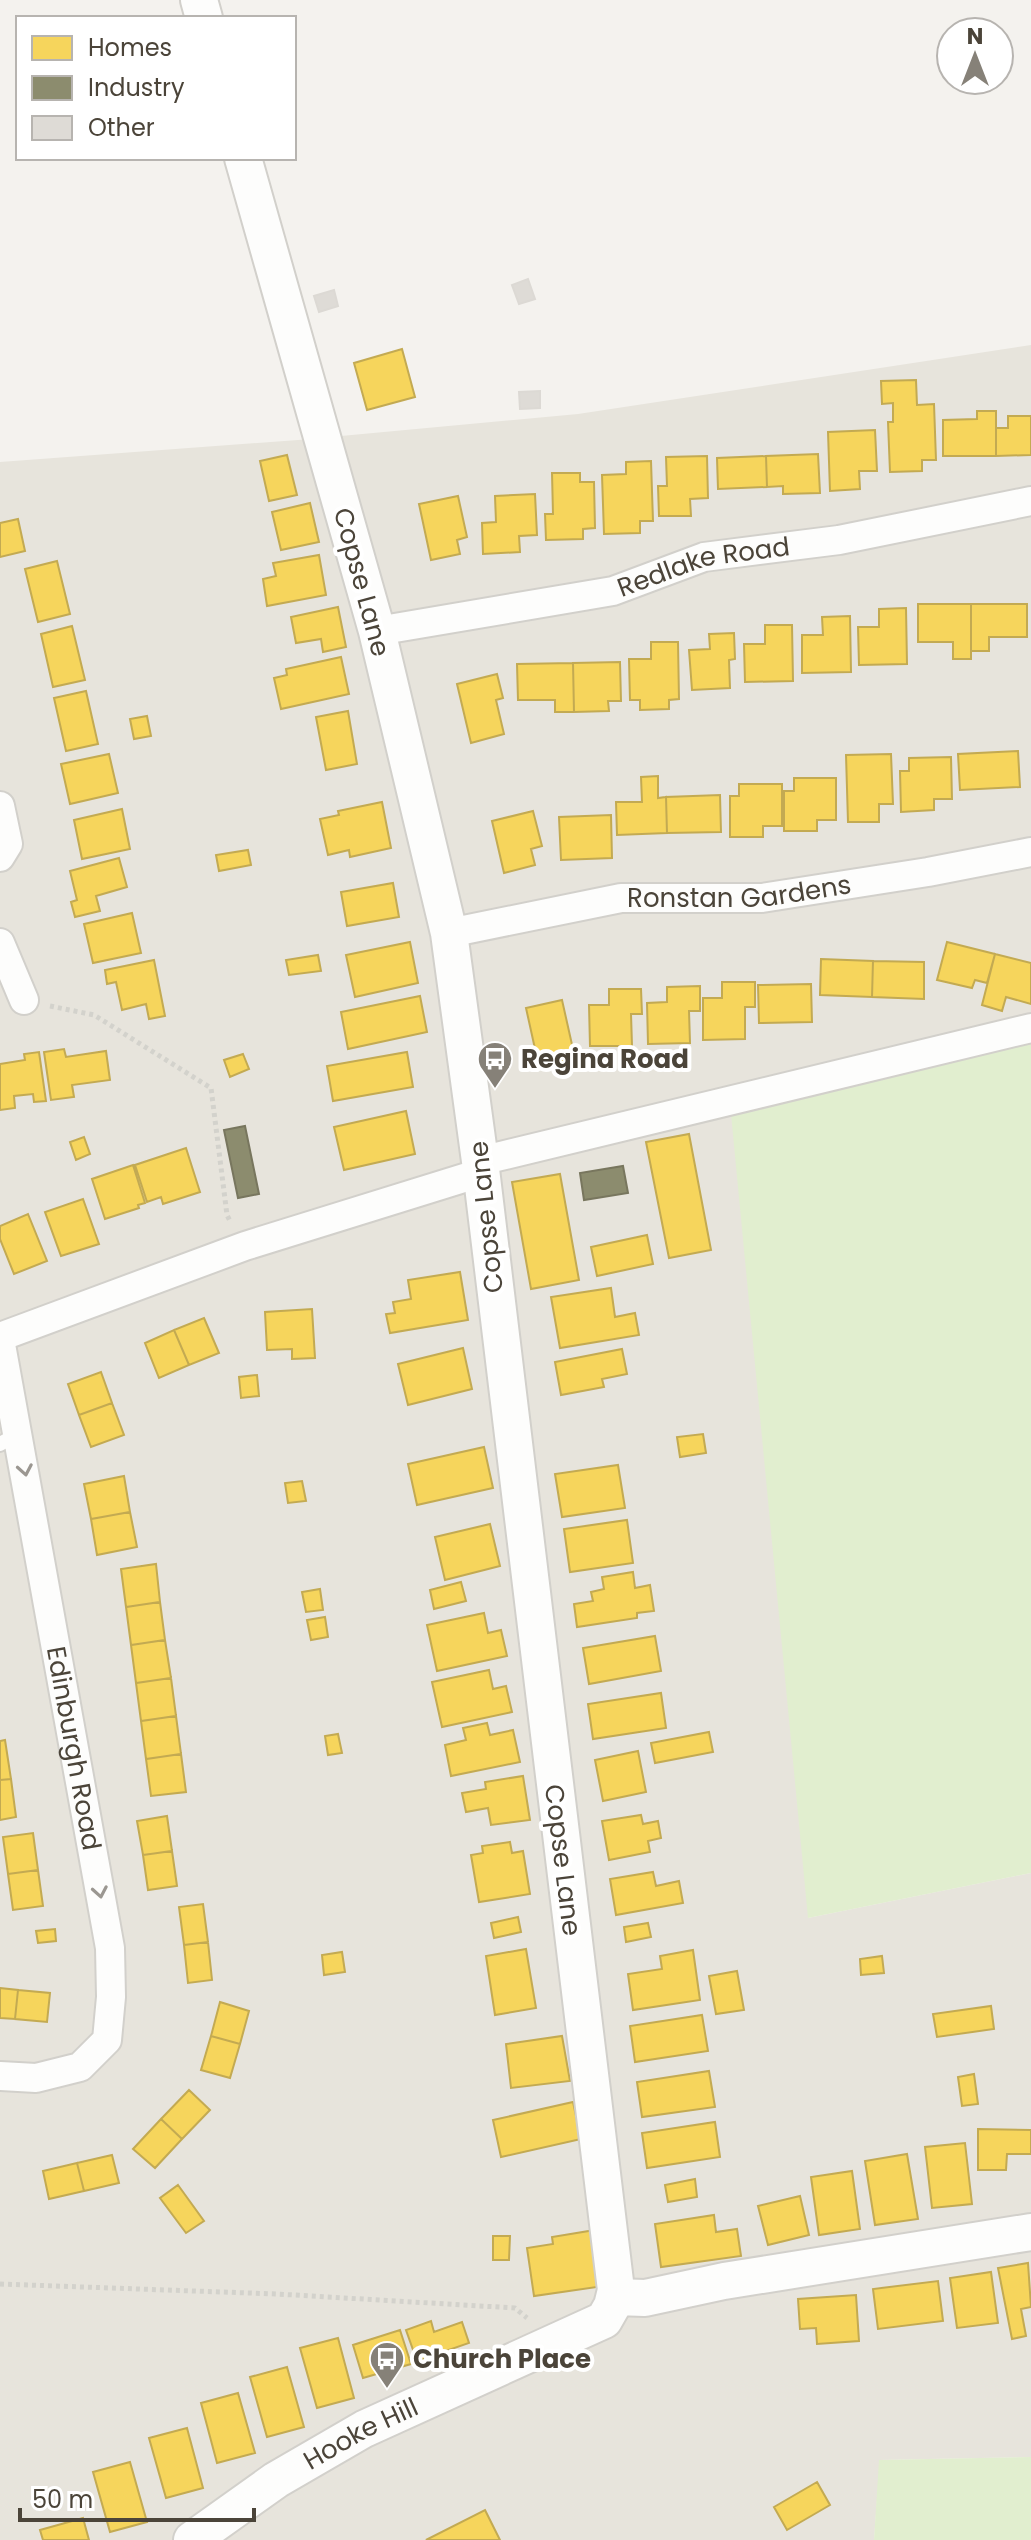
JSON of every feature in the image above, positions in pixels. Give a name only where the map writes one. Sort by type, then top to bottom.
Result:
[{"type":"street","name":"Copse Lane","points":[[244,160],[377,631],[449,933],[616,2278],[615,2297]]},
{"type":"street","name":"Redlake Road","points":[[377,631],[613,591],[704,557],[839,540],[1031,501]]},
{"type":"street","points":[[0,806],[8,844],[0,857]]},
{"type":"street","name":"Ronstan Gardens","points":[[449,933],[621,898],[762,898],[1031,852]]},
{"type":"street","points":[[0,943],[24,1000]]},
{"type":"street","points":[[0,1338],[245,1246],[480,1167],[1031,1028]]},
{"type":"street","name":"Edinburgh Road","points":[[0,1338],[9,1439],[110,1948],[111,1997],[107,2040],[80,2067],[36,2078],[0,2076]]},
{"type":"street","points":[[615,2297],[645,2298],[724,2281],[1031,2232]]},
{"type":"street","name":"Hooke Hill","points":[[192,2540],[276,2480],[364,2429],[604,2320],[615,2297]]},
{"type":"path","points":[[24,1000],[94,1015],[211,1088],[227,1215],[245,1246]]},
{"type":"path","points":[[0,2284],[277,2294],[515,2308],[553,2341]]},
{"type":"shaded area","points":[[1031,345],[1031,1041],[808,1918],[1031,1873],[1031,2457],[880,2460],[874,2540],[0,2540],[0,462],[298,440],[578,414]]},
{"type":"green space","points":[[1031,1041],[1031,1873],[808,1918],[731,1114]]},
{"type":"green space","points":[[1031,2457],[1031,2540],[874,2540],[879,2460]]},
{"type":"building: Homes","points":[[402,349],[415,397],[367,410],[354,363]]},
{"type":"building: Homes","points":[[916,380],[917,405],[934,404],[936,460],[922,460],[922,471],[890,472],[888,422],[893,422],[893,403],[882,404],[881,381]]},
{"type":"building: Homes","points":[[977,411],[996,411],[996,456],[943,456],[943,420],[977,419]]},
{"type":"building: Homes","points":[[1008,416],[1031,416],[1031,455],[996,456],[996,428],[1008,428]]},
{"type":"building: Homes","points":[[875,430],[877,471],[859,471],[860,489],[830,491],[828,432]]},
{"type":"building: Homes","points":[[818,454],[820,493],[783,494],[783,486],[767,487],[766,456]]},
{"type":"building: Homes","points":[[287,455],[297,495],[269,501],[260,461]]},
{"type":"building: Homes","points":[[707,456],[708,498],[690,499],[691,516],[659,516],[658,486],[667,486],[666,457]]},
{"type":"building: Homes","points":[[766,456],[767,487],[718,489],[717,458]]},
{"type":"building: Homes","points":[[651,461],[653,521],[640,521],[640,533],[604,534],[602,475],[626,474],[626,462]]},
{"type":"building: Homes","points":[[552,473],[580,473],[580,482],[594,482],[595,528],[583,529],[583,539],[546,540],[545,514],[553,514]]},
{"type":"building: Homes","points":[[535,494],[537,535],[519,536],[520,552],[483,554],[482,523],[496,522],[495,496]]},
{"type":"building: Homes","points":[[458,496],[467,537],[457,540],[460,554],[431,560],[419,504]]},
{"type":"building: Homes","points":[[310,503],[319,542],[281,550],[272,512]]},
{"type":"building: Homes","points":[[18,519],[25,551],[0,557],[0,523]]},
{"type":"building: Homes","points":[[319,555],[326,595],[267,606],[263,579],[276,576],[273,563]]},
{"type":"building: Homes","points":[[57,561],[70,614],[38,622],[25,569]]},
{"type":"building: Homes","points":[[918,604],[971,604],[971,659],[953,659],[953,642],[918,642]]},
{"type":"building: Homes","points":[[971,604],[1027,604],[1027,637],[989,637],[989,651],[971,651]]},
{"type":"building: Homes","points":[[338,607],[346,647],[323,652],[321,639],[296,643],[291,617]]},
{"type":"building: Homes","points":[[906,608],[907,664],[859,665],[858,627],[879,627],[879,609]]},
{"type":"building: Homes","points":[[850,616],[851,672],[802,673],[802,635],[823,635],[822,617]]},
{"type":"building: Homes","points":[[765,625],[792,625],[793,681],[745,682],[744,644],[765,644]]},
{"type":"building: Homes","points":[[72,626],[85,680],[53,687],[41,634]]},
{"type":"building: Homes","points":[[734,633],[735,659],[729,660],[730,688],[692,690],[689,650],[710,649],[709,634]]},
{"type":"building: Homes","points":[[651,642],[678,642],[679,699],[669,700],[669,709],[640,710],[640,700],[630,700],[629,659],[651,659]]},
{"type":"building: Homes","points":[[341,657],[349,694],[281,709],[274,678],[287,675],[286,669]]},
{"type":"building: Homes","points":[[620,662],[621,701],[608,701],[609,711],[574,712],[573,663]]},
{"type":"building: Homes","points":[[573,663],[574,712],[555,712],[555,700],[518,700],[517,664]]},
{"type":"building: Homes","points":[[497,674],[503,698],[496,700],[504,734],[471,743],[457,684]]},
{"type":"building: Homes","points":[[86,691],[98,744],[66,751],[54,698]]},
{"type":"building: Homes","points":[[348,711],[357,764],[326,770],[316,717]]},
{"type":"building: Homes","points":[[147,716],[151,736],[134,739],[130,719]]},
{"type":"building: Homes","points":[[1018,751],[1020,787],[960,790],[958,754]]},
{"type":"building: Homes","points":[[109,754],[118,793],[70,804],[61,764]]},
{"type":"building: Homes","points":[[891,754],[893,804],[879,804],[879,822],[848,822],[846,755]]},
{"type":"building: Homes","points":[[951,757],[952,799],[934,799],[934,810],[901,812],[900,771],[909,771],[909,758]]},
{"type":"building: Homes","points":[[658,776],[658,798],[666,797],[667,833],[617,835],[616,802],[642,802],[641,777]]},
{"type":"building: Homes","points":[[794,778],[836,778],[836,820],[817,820],[817,831],[784,831],[784,791],[794,791]]},
{"type":"building: Homes","points":[[739,784],[782,784],[782,826],[763,826],[763,837],[730,837],[730,796],[739,796]]},
{"type":"building: Homes","points":[[720,795],[721,832],[667,833],[666,797]]},
{"type":"building: Homes","points":[[382,802],[391,848],[350,857],[349,850],[328,855],[320,819],[339,815],[338,811]]},
{"type":"building: Homes","points":[[122,809],[130,849],[82,859],[74,820]]},
{"type":"building: Homes","points":[[533,811],[542,846],[531,849],[535,865],[504,873],[492,821]]},
{"type":"building: Homes","points":[[611,815],[612,858],[561,860],[559,817]]},
{"type":"building: Homes","points":[[248,850],[251,865],[219,871],[216,855]]},
{"type":"building: Homes","points":[[119,858],[127,887],[96,896],[100,911],[75,917],[71,902],[77,900],[70,871]]},
{"type":"building: Homes","points":[[393,883],[399,917],[347,926],[341,892]]},
{"type":"building: Homes","points":[[132,913],[141,953],[93,963],[84,924]]},
{"type":"building: Homes","points":[[410,942],[418,983],[355,997],[346,955]]},
{"type":"building: Homes","points":[[947,942],[995,954],[987,983],[975,980],[972,988],[937,980]]},
{"type":"building: Homes","points":[[995,954],[1031,963],[1031,1004],[1006,997],[1002,1011],[982,1005]]},
{"type":"building: Homes","points":[[318,955],[321,971],[289,975],[286,960]]},
{"type":"building: Homes","points":[[821,959],[873,961],[872,997],[820,995]]},
{"type":"building: Homes","points":[[154,960],[165,1016],[149,1019],[146,1004],[122,1010],[116,982],[107,984],[105,970]]},
{"type":"building: Homes","points":[[873,961],[924,962],[924,999],[872,997]]},
{"type":"building: Homes","points":[[722,982],[755,982],[755,1007],[745,1007],[745,1039],[703,1040],[703,998],[722,998]]},
{"type":"building: Homes","points":[[811,984],[812,1022],[759,1023],[758,985]]},
{"type":"building: Homes","points":[[700,986],[700,1011],[689,1011],[690,1043],[648,1044],[647,1003],[667,1002],[667,987]]},
{"type":"building: Homes","points":[[609,989],[641,989],[642,1014],[631,1014],[632,1046],[590,1046],[589,1005],[609,1005]]},
{"type":"building: Homes","points":[[420,996],[427,1032],[348,1049],[341,1012]]},
{"type":"building: Homes","points":[[562,1000],[575,1058],[539,1067],[526,1008]]},
{"type":"building: Homes","points":[[64,1049],[66,1057],[106,1051],[110,1080],[72,1085],[74,1097],[51,1100],[44,1052]]},
{"type":"building: Homes","points":[[39,1052],[46,1101],[34,1102],[33,1094],[14,1096],[15,1108],[0,1110],[0,1064],[25,1060],[24,1054]]},
{"type":"building: Homes","points":[[407,1052],[413,1087],[333,1101],[327,1066]]},
{"type":"building: Homes","points":[[243,1054],[249,1069],[230,1077],[224,1060]]},
{"type":"building: Homes","points":[[406,1111],[415,1154],[344,1170],[334,1127]]},
{"type":"building: Homes","points":[[689,1134],[711,1250],[669,1258],[646,1142]]},
{"type":"building: Homes","points":[[84,1137],[90,1154],[76,1160],[70,1142]]},
{"type":"building: Homes","points":[[186,1148],[200,1192],[163,1204],[161,1197],[147,1202],[135,1165]]},
{"type":"building: Homes","points":[[133,1165],[145,1203],[138,1205],[139,1208],[105,1219],[92,1179]]},
{"type":"building: Homes","points":[[560,1174],[579,1280],[531,1289],[512,1182]]},
{"type":"building: Homes","points":[[83,1199],[99,1244],[61,1256],[45,1212]]},
{"type":"building: Homes","points":[[28,1214],[47,1261],[14,1274],[0,1239],[0,1226]]},
{"type":"building: Homes","points":[[647,1235],[653,1264],[597,1276],[591,1247]]},
{"type":"building: Homes","points":[[460,1272],[468,1320],[390,1333],[386,1314],[395,1313],[393,1302],[411,1299],[408,1280]]},
{"type":"building: Homes","points":[[611,1288],[615,1317],[635,1313],[639,1335],[560,1348],[551,1297]]},
{"type":"building: Homes","points":[[312,1309],[315,1358],[292,1359],[292,1349],[267,1350],[265,1312]]},
{"type":"building: Homes","points":[[204,1318],[219,1353],[189,1365],[174,1330]]},
{"type":"building: Homes","points":[[174,1330],[189,1365],[159,1378],[145,1343]]},
{"type":"building: Homes","points":[[463,1348],[472,1389],[408,1405],[398,1364]]},
{"type":"building: Homes","points":[[622,1349],[627,1374],[602,1379],[604,1387],[561,1395],[555,1362]]},
{"type":"building: Homes","points":[[101,1372],[112,1403],[79,1415],[68,1384]]},
{"type":"building: Homes","points":[[257,1375],[259,1396],[241,1398],[239,1377]]},
{"type":"building: Homes","points":[[112,1403],[124,1435],[91,1447],[79,1415]]},
{"type":"building: Homes","points":[[703,1434],[706,1453],[680,1457],[677,1437]]},
{"type":"building: Homes","points":[[484,1447],[493,1488],[417,1505],[408,1464]]},
{"type":"building: Homes","points":[[618,1465],[625,1508],[562,1517],[555,1474]]},
{"type":"building: Homes","points":[[124,1476],[130,1512],[91,1519],[84,1484]]},
{"type":"building: Homes","points":[[302,1481],[306,1501],[288,1503],[285,1483]]},
{"type":"building: Homes","points":[[130,1512],[137,1547],[97,1555],[91,1519]]},
{"type":"building: Homes","points":[[627,1520],[633,1563],[570,1572],[564,1529]]},
{"type":"building: Homes","points":[[490,1524],[500,1566],[445,1580],[435,1537]]},
{"type":"building: Homes","points":[[156,1564],[160,1602],[126,1607],[121,1569]]},
{"type":"building: Homes","points":[[633,1572],[635,1588],[650,1585],[654,1611],[637,1613],[637,1618],[577,1627],[574,1604],[593,1601],[591,1592],[604,1589],[602,1577]]},
{"type":"building: Homes","points":[[461,1582],[466,1601],[434,1609],[430,1590]]},
{"type":"building: Homes","points":[[320,1589],[323,1610],[306,1612],[302,1592]]},
{"type":"building: Homes","points":[[160,1602],[165,1640],[131,1645],[126,1607]]},
{"type":"building: Homes","points":[[484,1613],[488,1633],[501,1630],[507,1656],[437,1671],[427,1625]]},
{"type":"building: Homes","points":[[325,1617],[328,1637],[311,1640],[307,1620]]},
{"type":"building: Homes","points":[[655,1636],[661,1671],[589,1684],[583,1648]]},
{"type":"building: Homes","points":[[165,1640],[171,1678],[136,1683],[131,1645]]},
{"type":"building: Homes","points":[[489,1670],[493,1689],[506,1686],[512,1712],[442,1727],[432,1682]]},
{"type":"building: Homes","points":[[171,1678],[176,1716],[141,1721],[136,1683]]},
{"type":"building: Homes","points":[[661,1693],[666,1728],[593,1739],[588,1704]]},
{"type":"building: Homes","points":[[176,1716],[181,1754],[146,1759],[141,1721]]},
{"type":"building: Homes","points":[[487,1723],[490,1735],[513,1730],[520,1762],[451,1776],[445,1745],[466,1740],[463,1728]]},
{"type":"building: Homes","points":[[709,1732],[713,1752],[655,1763],[651,1743]]},
{"type":"building: Homes","points":[[338,1734],[342,1753],[328,1755],[325,1736]]},
{"type":"building: Homes","points":[[5,1740],[11,1779],[0,1780],[0,1741]]},
{"type":"building: Homes","points":[[638,1751],[646,1792],[603,1801],[595,1760]]},
{"type":"building: Homes","points":[[181,1754],[186,1792],[151,1796],[146,1759]]},
{"type":"building: Homes","points":[[523,1776],[530,1820],[491,1825],[488,1808],[466,1812],[462,1793],[486,1789],[485,1782]]},
{"type":"building: Homes","points":[[11,1779],[16,1817],[0,1820],[0,1780]]},
{"type":"building: Homes","points":[[641,1815],[643,1824],[658,1821],[661,1838],[648,1841],[650,1852],[609,1860],[602,1821]]},
{"type":"building: Homes","points":[[167,1816],[172,1851],[143,1855],[137,1821]]},
{"type":"building: Homes","points":[[33,1833],[38,1870],[8,1874],[3,1837]]},
{"type":"building: Homes","points":[[510,1842],[512,1853],[523,1851],[530,1894],[479,1902],[471,1855],[483,1853],[482,1846]]},
{"type":"building: Homes","points":[[172,1851],[177,1886],[148,1890],[143,1855]]},
{"type":"building: Homes","points":[[38,1870],[43,1906],[13,1910],[8,1874]]},
{"type":"building: Homes","points":[[653,1872],[656,1886],[679,1881],[683,1903],[616,1915],[610,1879]]},
{"type":"building: Homes","points":[[203,1904],[208,1942],[184,1945],[179,1907]]},
{"type":"building: Homes","points":[[518,1917],[521,1932],[494,1938],[491,1923]]},
{"type":"building: Homes","points":[[648,1923],[651,1937],[626,1942],[624,1927]]},
{"type":"building: Homes","points":[[55,1929],[56,1941],[38,1943],[36,1931]]},
{"type":"building: Homes","points":[[208,1942],[212,1980],[188,1983],[184,1945]]},
{"type":"building: Homes","points":[[526,1949],[536,2008],[495,2015],[486,1956]]},
{"type":"building: Homes","points":[[693,1950],[700,2000],[633,2010],[628,1974],[662,1969],[660,1956]]},
{"type":"building: Homes","points":[[342,1952],[345,1972],[324,1975],[322,1955]]},
{"type":"building: Homes","points":[[882,1956],[884,1973],[861,1975],[860,1959]]},
{"type":"building: Homes","points":[[737,1971],[744,2010],[716,2014],[709,1976]]},
{"type":"building: Homes","points":[[0,1988],[18,1990],[15,2019],[0,2018]]},
{"type":"building: Homes","points":[[18,1990],[50,1993],[47,2022],[15,2019]]},
{"type":"building: Homes","points":[[220,2002],[249,2011],[240,2044],[211,2036]]},
{"type":"building: Homes","points":[[991,2006],[994,2029],[937,2037],[933,2014]]},
{"type":"building: Homes","points":[[702,2015],[708,2051],[635,2062],[630,2026]]},
{"type":"building: Homes","points":[[211,2036],[240,2044],[230,2078],[201,2070]]},
{"type":"building: Homes","points":[[562,2036],[570,2081],[511,2088],[506,2044]]},
{"type":"building: Homes","points":[[709,2071],[715,2107],[642,2117],[637,2082]]},
{"type":"building: Homes","points":[[974,2074],[978,2104],[962,2106],[958,2077]]},
{"type":"building: Homes","points":[[189,2090],[210,2110],[182,2139],[161,2119]]},
{"type":"building: Homes","points":[[573,2102],[581,2139],[501,2157],[493,2120]]},
{"type":"building: Homes","points":[[161,2119],[182,2139],[155,2168],[133,2149]]},
{"type":"building: Homes","points":[[715,2122],[720,2157],[647,2168],[642,2133]]},
{"type":"building: Homes","points":[[978,2129],[1031,2130],[1031,2154],[1007,2154],[1006,2170],[978,2170]]},
{"type":"building: Homes","points":[[965,2143],[972,2204],[932,2208],[925,2147]]},
{"type":"building: Homes","points":[[907,2154],[918,2219],[875,2225],[865,2161]]},
{"type":"building: Homes","points":[[112,2155],[119,2183],[84,2191],[77,2163]]},
{"type":"building: Homes","points":[[77,2163],[84,2191],[49,2199],[43,2171]]},
{"type":"building: Homes","points":[[852,2171],[860,2229],[819,2235],[811,2177]]},
{"type":"building: Homes","points":[[695,2179],[697,2197],[668,2202],[665,2185]]},
{"type":"building: Homes","points":[[178,2185],[204,2221],[186,2233],[160,2198]]},
{"type":"building: Homes","points":[[800,2196],[809,2235],[768,2245],[758,2206]]},
{"type":"building: Homes","points":[[714,2215],[716,2232],[737,2229],[741,2256],[661,2267],[655,2224]]},
{"type":"building: Homes","points":[[595,2230],[604,2286],[534,2296],[527,2248],[553,2244],[552,2237]]},
{"type":"building: Homes","points":[[493,2236],[510,2236],[509,2260],[493,2260]]},
{"type":"building: Homes","points":[[1028,2263],[1031,2307],[1021,2309],[1026,2336],[1012,2339],[998,2268]]},
{"type":"building: Homes","points":[[991,2272],[998,2323],[957,2328],[950,2278]]},
{"type":"building: Homes","points":[[938,2281],[943,2321],[878,2329],[873,2289]]},
{"type":"building: Homes","points":[[856,2295],[859,2341],[817,2344],[816,2328],[800,2329],[798,2299]]},
{"type":"building: Homes","points":[[431,2321],[434,2332],[462,2322],[469,2343],[417,2361],[406,2330]]},
{"type":"building: Homes","points":[[400,2330],[411,2364],[363,2378],[353,2345]]},
{"type":"building: Homes","points":[[338,2338],[354,2398],[317,2408],[300,2348]]},
{"type":"building: Homes","points":[[287,2367],[304,2427],[267,2437],[250,2377]]},
{"type":"building: Homes","points":[[238,2393],[255,2453],[217,2463],[201,2403]]},
{"type":"building: Homes","points":[[187,2428],[203,2488],[166,2498],[149,2438]]},
{"type":"building: Homes","points":[[130,2462],[147,2522],[110,2532],[93,2472]]},
{"type":"building: Homes","points":[[817,2482],[830,2505],[787,2530],[774,2507]]},
{"type":"building: Homes","points":[[485,2510],[500,2540],[426,2540]]},
{"type":"building: Homes","points":[[83,2518],[89,2540],[43,2540],[40,2530]]},
{"type":"building: Industry","points":[[245,1126],[259,1194],[238,1198],[224,1130]]},
{"type":"building: Industry","points":[[623,1166],[628,1193],[584,1200],[580,1173]]},
{"type":"building: Other","points":[[528,279],[535,299],[519,304],[512,285]]},
{"type":"building: Other","points":[[334,290],[338,306],[319,312],[314,296]]},
{"type":"building: Other","points":[[540,391],[540,408],[520,409],[519,392]]},
{"type":"place","name":"Regina Road","points":[[495,1090]]},
{"type":"place","name":"Church Place","points":[[387,2390]]}]
